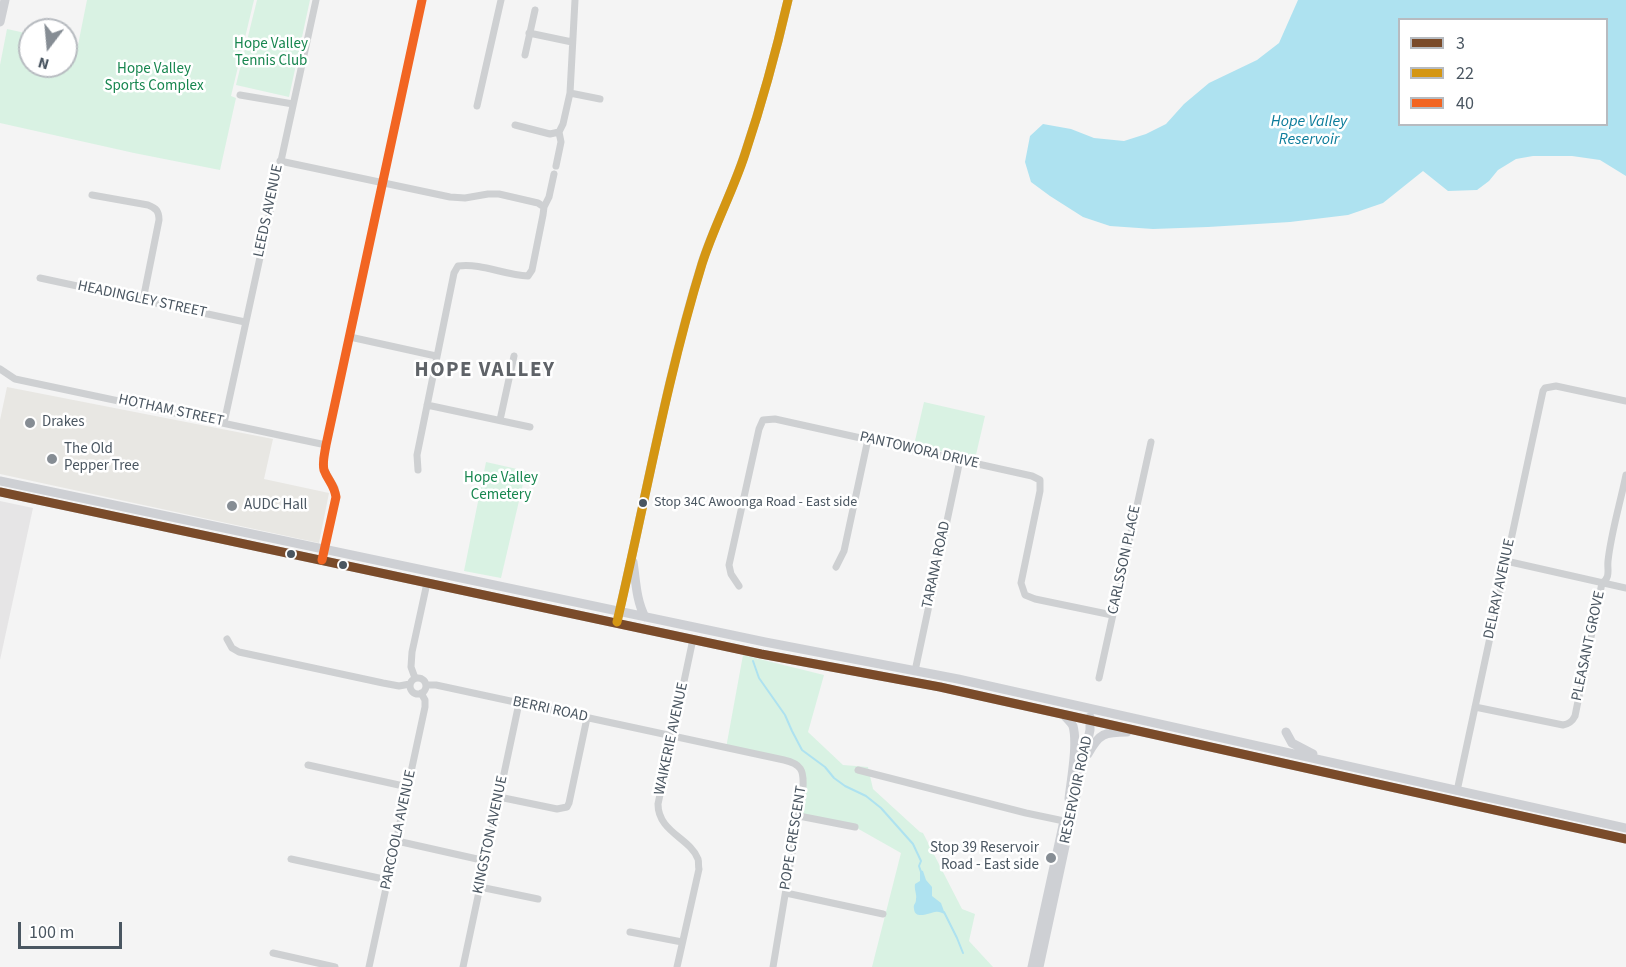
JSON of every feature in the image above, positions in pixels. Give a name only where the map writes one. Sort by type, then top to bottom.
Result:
[{"type":"main road","points":[[0,22],[4,0]]},
{"type":"main road","points":[[616,622],[676,354],[703,261],[745,154],[777,47],[788,0]]},
{"type":"main road","points":[[0,481],[619,612],[915,671],[1626,828]]},
{"type":"main road","points":[[16,484],[32,493],[44,496],[47,499],[46,502]]},
{"type":"main road","points":[[0,492],[761,654],[940,687],[1626,839]]},
{"type":"main road","points":[[72,508],[83,499]]},
{"type":"main road","points":[[104,503],[118,518]]},
{"type":"main road","points":[[194,534],[197,523]]},
{"type":"main road","points":[[322,560],[324,550]]},
{"type":"main road","points":[[632,557],[640,608],[645,617]]},
{"type":"main road","points":[[427,583],[429,572]]},
{"type":"main road","points":[[896,678],[915,671]]},
{"type":"main road","points":[[915,671],[922,678],[940,687]]},
{"type":"main road","points":[[1090,720],[1092,709]]},
{"type":"main road","points":[[1064,714],[1072,724],[1074,732],[1069,799]]},
{"type":"main road","name":"RESERVOIR ROAD","points":[[1032,967],[1083,764],[1090,720]]},
{"type":"main road","name":"RESERVOIR ROAD","points":[[1039,967],[1067,822],[1069,799],[1084,728],[1090,720]]},
{"type":"main road","points":[[1083,764],[1094,742],[1102,735],[1116,732],[1144,732]]},
{"type":"main road","points":[[1286,732],[1295,746],[1331,763]]},
{"type":"main road","points":[[1267,760],[1269,748]]},
{"type":"main road","points":[[1278,763],[1281,751]]},
{"type":"main road","points":[[1454,802],[1456,791]]},
{"type":"main road","points":[[1511,803],[1545,815],[1551,822]]},
{"type":"street","name":"LEEDS AVENUE","points":[[224,423],[316,0]]},
{"type":"street","points":[[324,550],[336,497],[335,488],[324,469],[326,445],[422,0]]},
{"type":"street","points":[[477,106],[501,0]]},
{"type":"street","points":[[418,470],[417,455],[454,273],[458,266],[470,264],[519,276],[528,276],[532,270],[544,207],[549,196],[561,142],[559,132],[570,93],[575,0]]},
{"type":"street","points":[[525,55],[534,10]]},
{"type":"street","points":[[529,33],[572,42]]},
{"type":"street","points":[[570,93],[600,99]]},
{"type":"street","points":[[240,95],[293,104]]},
{"type":"street","points":[[515,125],[550,134],[559,132]]},
{"type":"street","points":[[280,161],[450,197],[465,198],[499,194],[538,203],[544,207]]},
{"type":"street","points":[[92,195],[148,205],[156,208],[159,213],[143,300]]},
{"type":"street","name":"HEADINGLEY STREET","points":[[40,278],[245,322]]},
{"type":"street","points":[[350,337],[436,356]]},
{"type":"street","points":[[500,420],[514,356]]},
{"type":"street","name":"HOTHAM STREET","points":[[0,369],[15,379],[326,445]]},
{"type":"street","name":"DELRAY AVENUE","points":[[1456,791],[1543,391],[1550,386],[1556,386],[1626,401]]},
{"type":"street","points":[[427,405],[530,427]]},
{"type":"street","name":"PANTOWORA DRIVE","points":[[739,586],[731,574],[729,565],[759,429],[763,420],[775,419],[1032,476],[1040,480],[1040,491],[1021,583],[1025,595],[1112,615]]},
{"type":"street","points":[[836,567],[844,551],[868,439]]},
{"type":"street","name":"CARLSSON PLACE","points":[[1099,678],[1151,442]]},
{"type":"street","name":"TARANA ROAD","points":[[915,671],[960,460]]},
{"type":"street","name":"PLEASANT GROVE","points":[[1475,707],[1563,725],[1572,721],[1575,716],[1602,583],[1608,575],[1610,549],[1626,475]]},
{"type":"street","points":[[1506,561],[1626,588]]},
{"type":"street","points":[[227,639],[232,648],[239,652],[383,683],[399,686],[412,681],[421,678],[426,685],[425,690],[421,693],[414,693],[410,688],[412,681],[411,652],[427,583]]},
{"type":"street","name":"WAIKERIE AVENUE","points":[[677,967],[699,869],[698,859],[662,821],[658,812],[658,804],[693,639]]},
{"type":"street","name":"BERRI ROAD","points":[[426,685],[436,685],[673,736]]},
{"type":"street","name":"PARCOOLA AVENUE","points":[[369,967],[426,707],[421,693]]},
{"type":"street","name":"KINGSTON AVENUE","points":[[463,967],[519,703]]},
{"type":"street","points":[[500,797],[557,809],[567,807],[587,718]]},
{"type":"street","name":"POPE CRESCENT","points":[[673,736],[792,762],[800,767],[804,776],[773,967]]},
{"type":"street","points":[[308,765],[408,787]]},
{"type":"street","points":[[858,770],[1067,822]]},
{"type":"street","points":[[799,816],[855,827]]},
{"type":"street","points":[[397,841],[486,861]]},
{"type":"street","points":[[291,859],[388,880]]},
{"type":"street","points":[[480,886],[538,899]]},
{"type":"street","points":[[786,893],[883,914]]},
{"type":"street","points":[[630,932],[682,942]]},
{"type":"street","points":[[273,953],[335,967]]},
{"type":"shaded area","points":[[7,387],[273,439],[264,479],[329,493],[319,543],[0,474],[0,420]]},
{"type":"shaded area","points":[[0,501],[33,508],[0,660]]},
{"type":"green space","name":"Hope Valley Sports Complex","points":[[87,0],[254,0],[231,96],[236,98],[220,170],[0,123],[0,65],[7,29],[18,31],[18,78],[78,78],[78,45]]},
{"type":"green space","name":"Hope Valley Tennis Club","points":[[257,0],[310,0],[289,97],[236,85]]},
{"type":"green space","points":[[924,402],[985,416],[975,459],[914,445]]},
{"type":"green space","name":"Hope Valley Cemetery","points":[[486,462],[526,471],[501,578],[464,571]]},
{"type":"green space","points":[[743,655],[824,675],[808,732],[843,765],[868,767],[873,789],[923,833],[962,909],[975,914],[969,941],[993,967],[872,967],[901,853],[855,827],[799,816],[804,776],[800,767],[726,748]]},
{"type":"water","name":"Hope Valley Reservoir","points":[[1298,0],[1626,0],[1626,176],[1600,160],[1572,156],[1533,156],[1516,159],[1498,170],[1477,190],[1448,191],[1423,171],[1383,203],[1348,215],[1290,222],[1153,229],[1110,226],[1083,217],[1031,182],[1025,162],[1030,136],[1043,124],[1071,129],[1094,138],[1124,141],[1166,124],[1184,104],[1209,83],[1257,60],[1279,43]]},
{"type":"water","points":[[920,870],[923,871],[932,887],[932,896],[941,903],[945,914],[936,912],[920,915],[915,912],[915,884],[920,881]]},
{"type":"waterway","points":[[753,661],[759,678],[785,715],[802,750],[825,767],[834,778],[866,796],[881,808],[913,844],[921,861],[919,866],[921,872]]},
{"type":"waterway","points":[[944,912],[963,953]]},
{"type":"transit line","name":"40","points":[[322,560],[336,497],[324,470],[324,454],[422,0]]},
{"type":"transit line","name":"22","points":[[617,622],[689,308],[707,250],[751,135],[788,0]]},
{"type":"transit line","name":"3","points":[[0,492],[761,654],[940,687],[1626,839]]},
{"type":"place","name":"Drakes","points":[[30,423]]},
{"type":"place","name":"The Old Pepper Tree","points":[[52,459]]},
{"type":"place","name":"Stop 34C Awoonga Road - East side","points":[[643,503]]},
{"type":"place","name":"AUDC Hall","points":[[232,506]]},
{"type":"place","name":"Stop 39 Reservoir Road - East side","points":[[1051,858]]},
{"type":"district","name":"HOPE VALLEY","points":[[485,371]]}]
